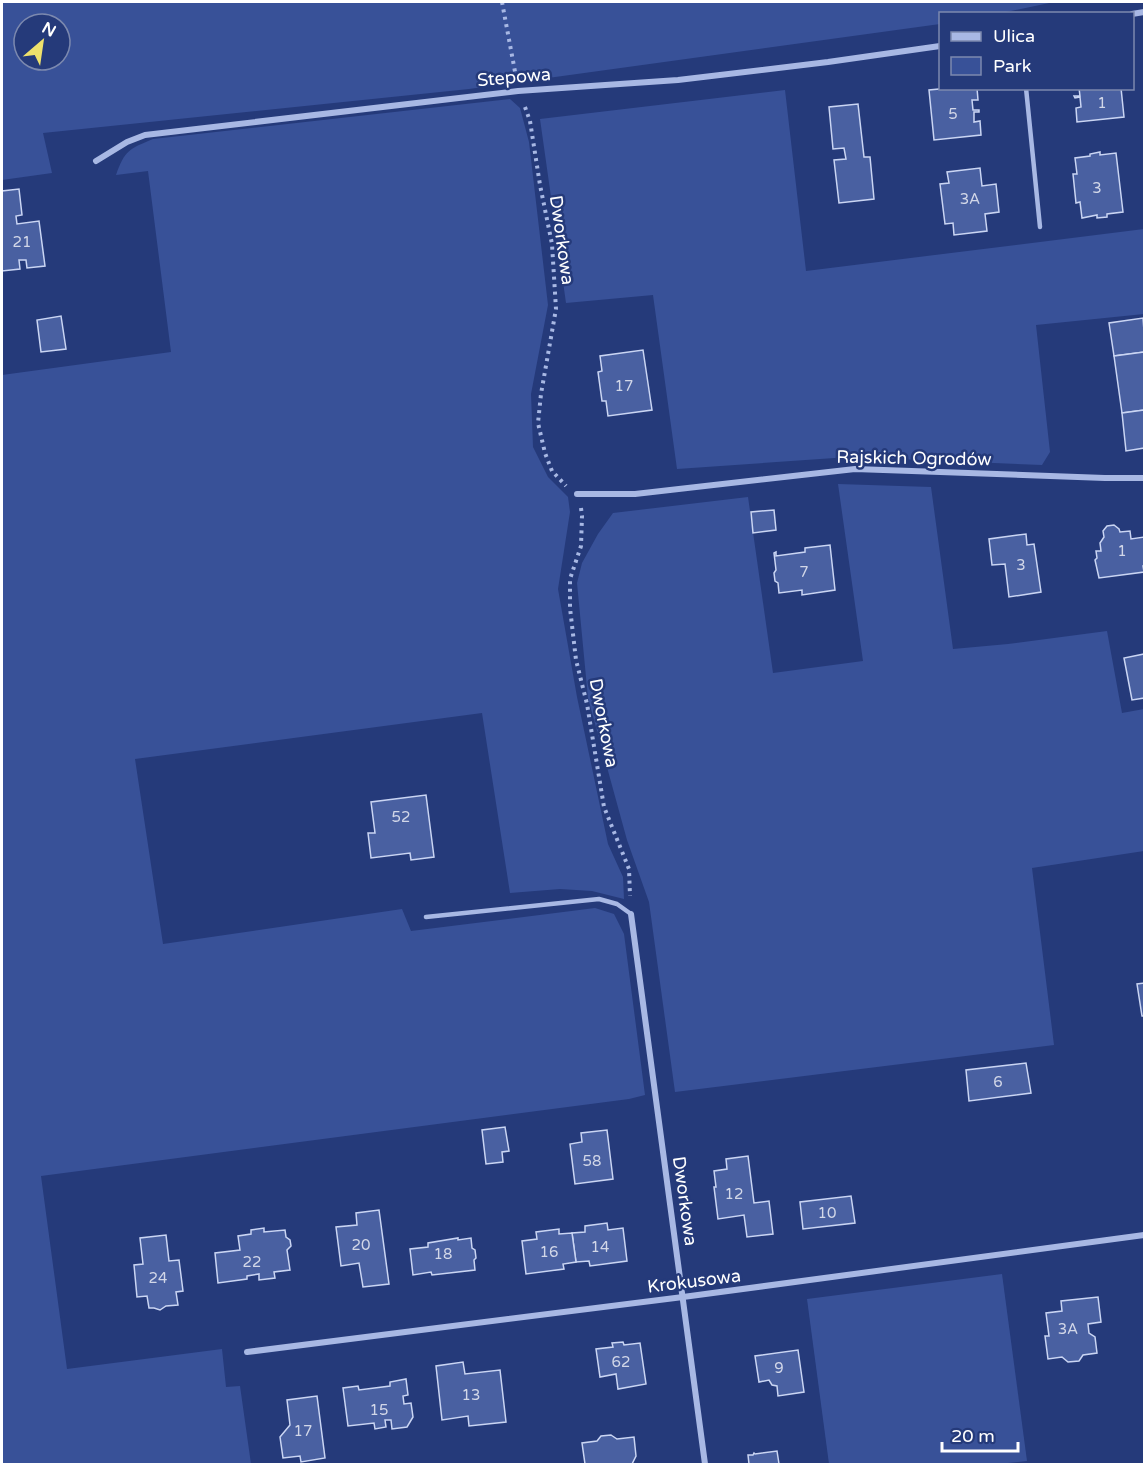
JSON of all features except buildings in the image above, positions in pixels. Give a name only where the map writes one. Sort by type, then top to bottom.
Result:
[{"type":"street","name":"Stepowa","points":[[96,161],[127,142],[145,135],[518,91],[678,80],[939,46]]},
{"type":"street","name":"Rajskich Ogrodów","points":[[577,494],[635,494],[855,469],[1144,478]]},
{"type":"street","name":"Dworkowa","points":[[631,914],[705,1464]]},
{"type":"street","name":"Krokusowa","points":[[246,1352],[683,1297],[1144,1235]]},
{"type":"lane","points":[[1026,90],[1040,227]]},
{"type":"lane","points":[[426,917],[598,899],[617,904],[631,914]]},
{"type":"path","name":"Dworkowa","points":[[502,2],[518,91],[531,121],[540,185],[552,244],[556,309],[538,423],[552,471],[577,494],[582,516],[581,546],[570,579],[574,649],[587,704],[604,807],[629,869],[631,914]]},
{"type":"green space","points":[[2,2],[1054,2],[1006,12],[939,12],[939,24],[469,89],[43,133],[52,173],[2,180]]},
{"type":"green space","points":[[785,90],[806,271],[1144,229],[1144,314],[1036,325],[1050,452],[1042,465],[849,457],[677,469],[653,295],[566,303],[540,119]]},
{"type":"green space","points":[[510,99],[520,108],[529,142],[548,305],[531,394],[533,447],[548,477],[568,497],[570,512],[558,589],[577,697],[608,844],[623,877],[624,899],[592,891],[560,889],[510,893],[482,713],[135,759],[163,944],[402,909],[411,931],[595,908],[614,914],[624,934],[645,1095],[629,1099],[41,1176],[67,1369],[222,1349],[226,1387],[240,1386],[251,1464],[2,1464],[2,375],[171,352],[148,171],[116,175],[125,155],[138,145],[153,139]]},
{"type":"green space","points":[[838,484],[931,487],[953,649],[1107,631],[1122,713],[1144,709],[1144,851],[1032,868],[1054,1045],[675,1092],[649,902],[627,840],[588,698],[577,583],[582,563],[613,513],[748,497],[773,673],[863,661]]},
{"type":"green space","points":[[1002,1274],[1027,1461],[998,1464],[829,1464],[807,1299]]}]
